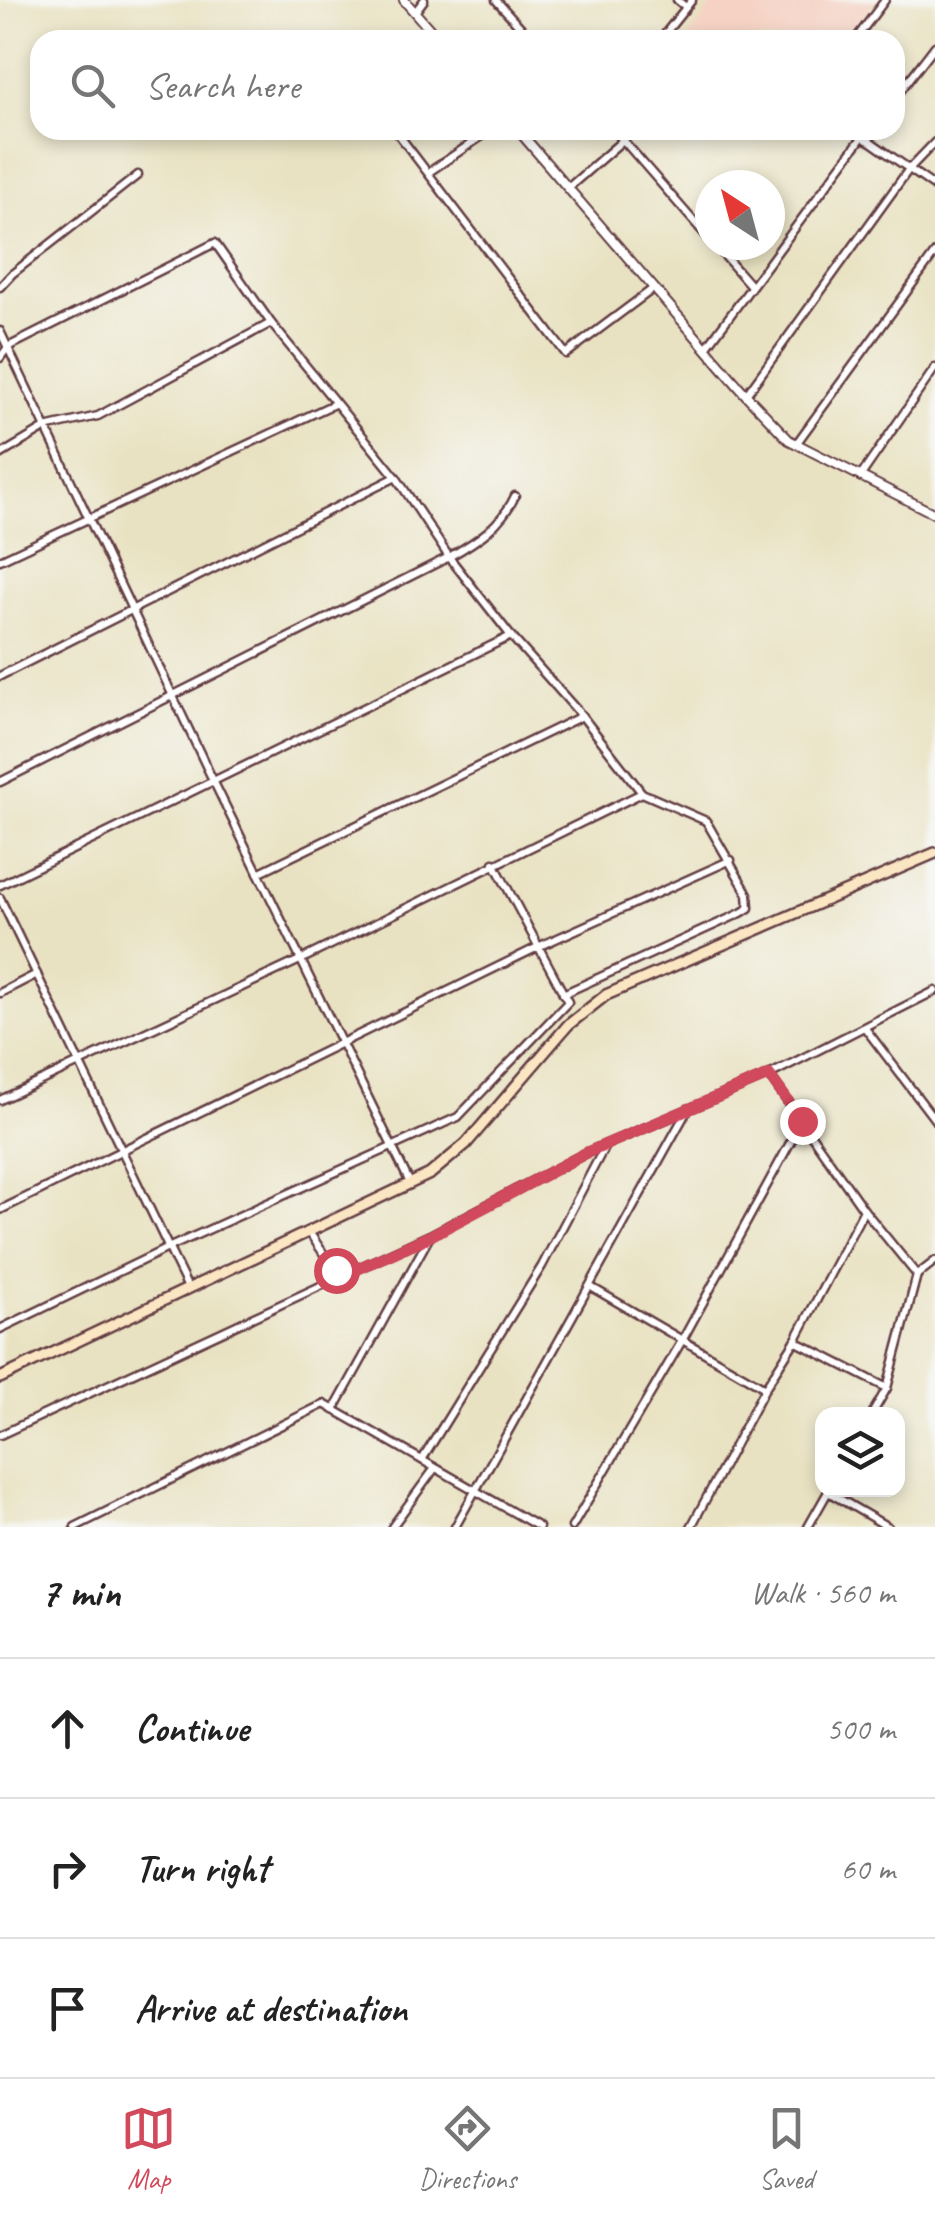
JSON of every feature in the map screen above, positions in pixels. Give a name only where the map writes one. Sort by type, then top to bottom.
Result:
[{"type":"main road","points":[[0,1378],[430,1174],[466,1144],[568,1026],[606,994],[935,853]]},
{"type":"street","points":[[404,0],[430,30]]},
{"type":"street","points":[[415,12],[424,0]]},
{"type":"street","points":[[496,0],[523,30]]},
{"type":"street","points":[[668,30],[689,4],[677,0]]},
{"type":"street","points":[[863,30],[886,0]]},
{"type":"street","points":[[905,85],[935,46]]},
{"type":"street","points":[[403,140],[566,354],[654,288]]},
{"type":"street","points":[[428,172],[475,140]]},
{"type":"street","points":[[527,140],[746,395],[796,444],[935,514]]},
{"type":"street","points":[[568,188],[622,140],[695,223]]},
{"type":"street","points":[[706,348],[863,140]]},
{"type":"street","points":[[868,140],[935,186]]},
{"type":"street","points":[[746,395],[909,169],[935,142]]},
{"type":"street","points":[[0,288],[12,274],[138,176]]},
{"type":"street","points":[[0,1329],[170,1247],[458,1117],[565,998],[749,908],[748,894],[706,820],[642,793],[449,558],[396,477],[271,323],[215,242],[2,352]]},
{"type":"street","points":[[796,444],[935,254]]},
{"type":"street","points":[[728,260],[750,285]]},
{"type":"street","points":[[0,454],[46,428],[98,416],[271,323]]},
{"type":"street","points":[[0,330],[2,352],[46,428],[410,1183]]},
{"type":"street","points":[[860,477],[935,368]]},
{"type":"street","points":[[0,560],[334,404]]},
{"type":"street","points":[[0,676],[396,477]]},
{"type":"street","points":[[0,782],[449,558],[505,517],[516,496]]},
{"type":"street","points":[[0,885],[511,636]]},
{"type":"street","points":[[258,873],[582,716]]},
{"type":"street","points":[[0,1100],[300,960],[642,793]]},
{"type":"street","points":[[0,1210],[540,946],[731,860]]},
{"type":"street","points":[[494,862],[565,998],[580,1016]]},
{"type":"street","points":[[0,898],[188,1288]]},
{"type":"street","points":[[0,993],[37,974]]},
{"type":"street","points":[[0,1436],[430,1236],[518,1187],[606,1145],[769,1075],[935,991]]},
{"type":"street","points":[[865,1028],[935,1120]]},
{"type":"street","points":[[769,1075],[864,1210],[917,1275]]},
{"type":"street","points":[[455,1527],[689,1109]]},
{"type":"street","points":[[572,1527],[683,1339],[802,1121]]},
{"type":"street","points":[[422,1460],[542,1266],[606,1145]]},
{"type":"street","points":[[691,1527],[864,1210]]},
{"type":"street","points":[[308,1231],[332,1266],[344,1275]]},
{"type":"street","points":[[334,1410],[430,1236]]},
{"type":"street","points":[[876,1407],[887,1388],[917,1275],[935,1262]]},
{"type":"street","points":[[591,1287],[765,1388]]},
{"type":"street","points":[[795,1341],[887,1388]]},
{"type":"street","points":[[76,1527],[324,1404],[539,1527]]},
{"type":"street","points":[[392,1527],[435,1468]]},
{"type":"street","points":[[808,1527],[825,1497]]},
{"type":"street","points":[[838,1497],[888,1527]]},
{"type":"shaded area","points":[[716,0],[877,0],[855,30],[694,30]]},
{"type":"route","points":[[336,1270],[344,1275],[430,1236],[586,1153],[769,1075],[802,1121]]}]
